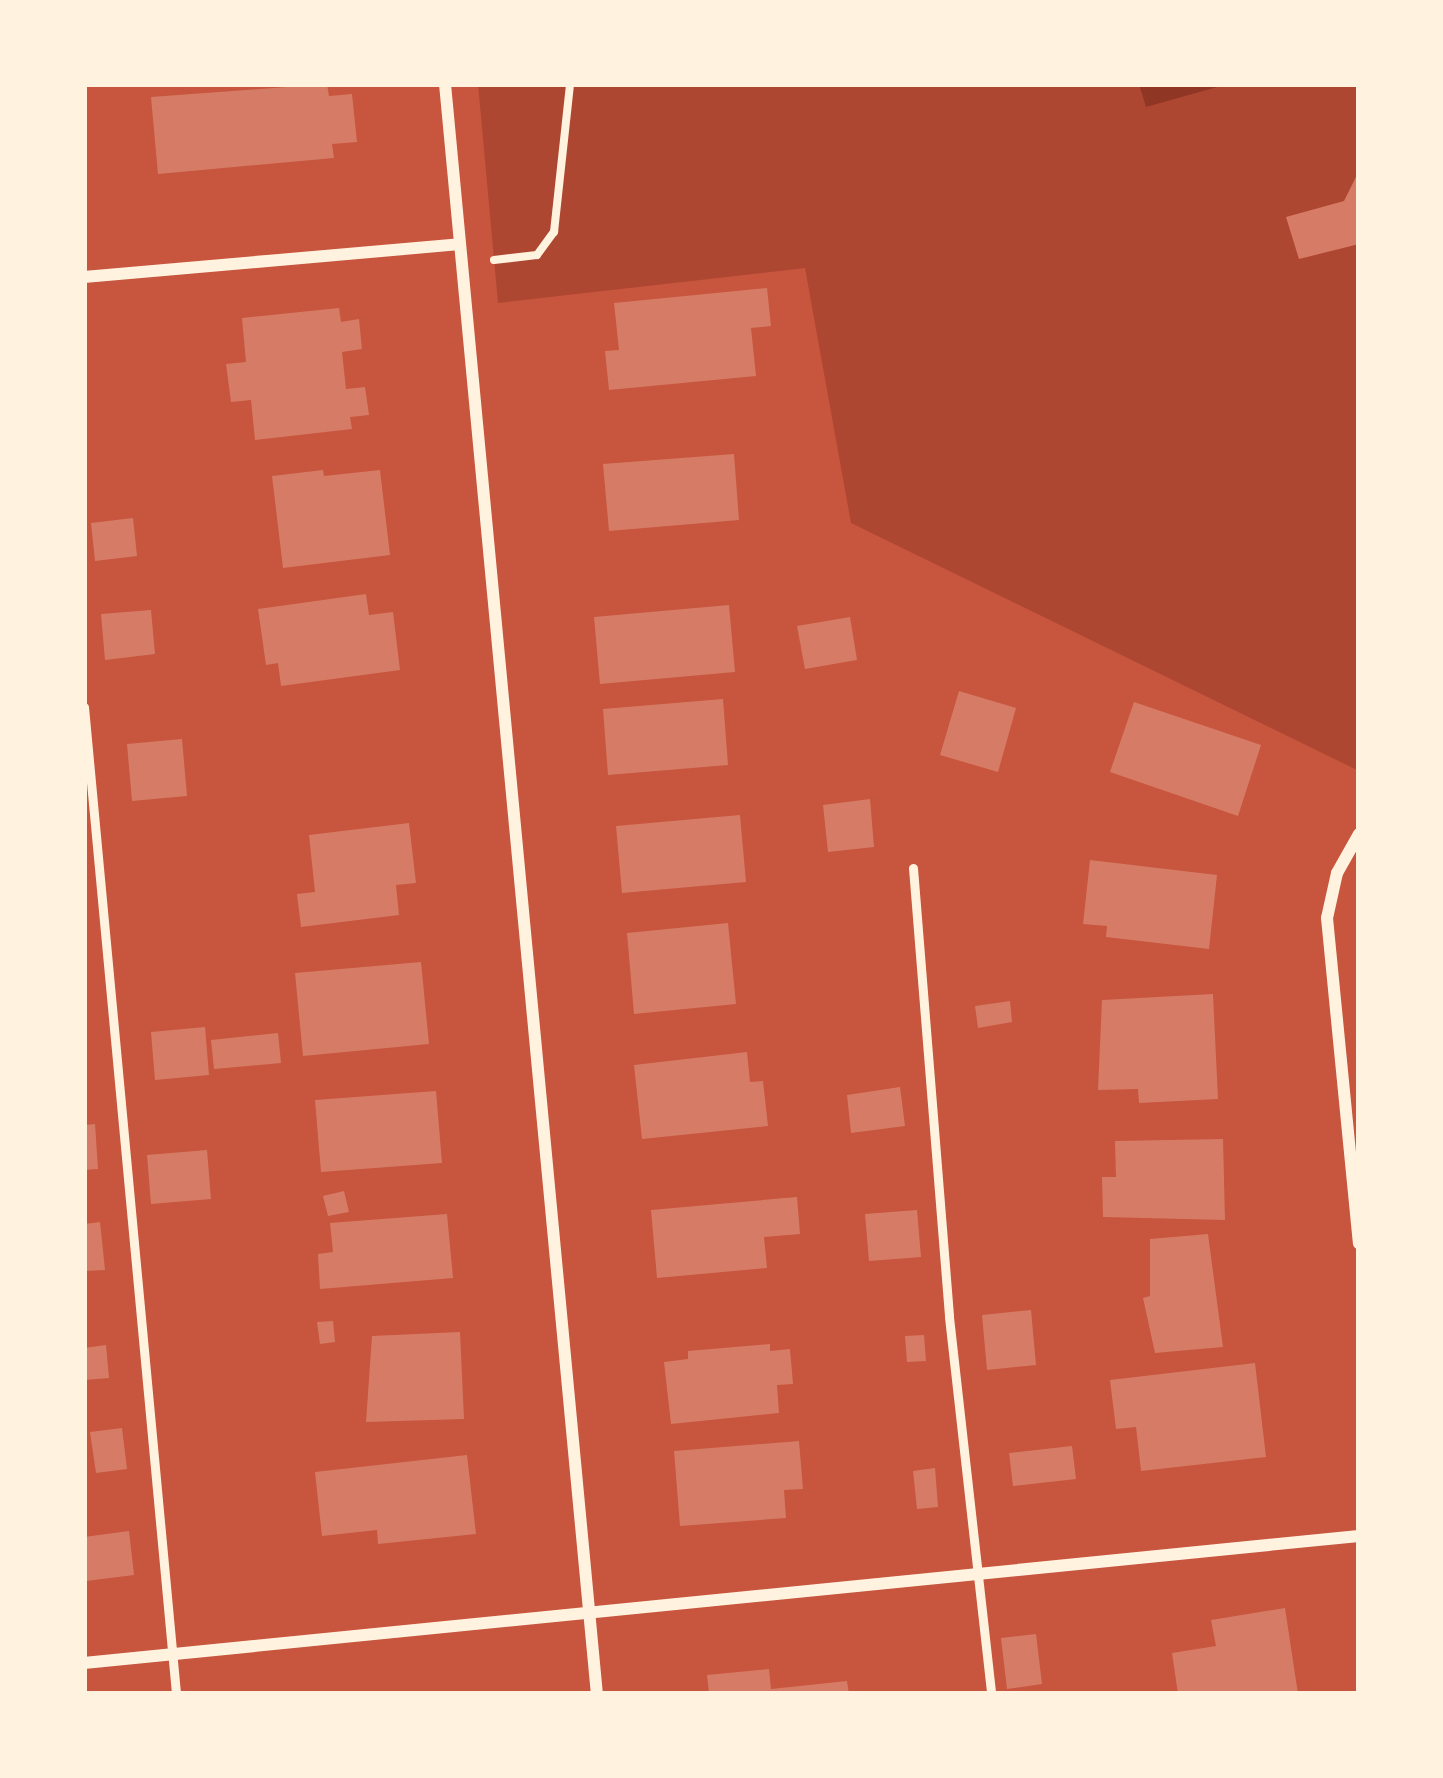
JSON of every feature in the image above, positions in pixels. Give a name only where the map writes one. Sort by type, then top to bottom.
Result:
[{"type":"street","points":[[445,84],[597,1694]]},
{"type":"street","points":[[84,278],[460,244]]},
{"type":"street","points":[[1359,834],[1337,873],[1327,918],[1359,1243]]},
{"type":"street","points":[[84,1664],[1359,1536]]},
{"type":"lane","points":[[84,707],[176,1694]]},
{"type":"lane","points":[[913,868],[949,1317],[992,1694]]},
{"type":"path","points":[[493,260],[537,255],[554,232],[571,84]]},
{"type":"shaded area","points":[[478,84],[1359,84],[1359,771],[851,523],[805,268],[498,303]]},
{"type":"shaded area","points":[[1139,84],[1228,84],[1146,107]]},
{"type":"building","points":[[327,84],[329,96],[352,94],[357,142],[332,144],[334,158],[158,174],[151,97]]},
{"type":"building","points":[[1359,171],[1359,244],[1299,259],[1286,217],[1344,201]]},
{"type":"building","points":[[767,288],[771,326],[751,328],[756,376],[609,390],[605,351],[619,350],[614,303]]},
{"type":"building","points":[[339,308],[341,322],[359,319],[362,349],[342,352],[346,389],[365,387],[369,415],[350,417],[352,429],[255,440],[251,400],[231,402],[226,364],[246,362],[242,318]]},
{"type":"building","points":[[734,454],[739,520],[609,531],[603,464]]},
{"type":"building","points":[[323,470],[324,476],[380,470],[390,555],[283,568],[272,476]]},
{"type":"building","points":[[133,518],[137,556],[95,561],[91,523]]},
{"type":"building","points":[[366,594],[369,615],[393,612],[400,670],[281,686],[278,663],[266,665],[258,609]]},
{"type":"building","points":[[729,605],[735,672],[600,684],[594,617]]},
{"type":"building","points":[[151,610],[155,654],[105,660],[101,614]]},
{"type":"building","points":[[850,617],[857,660],[805,669],[797,626]]},
{"type":"building","points":[[959,691],[1016,708],[998,772],[940,755]]},
{"type":"building","points":[[723,699],[728,765],[608,775],[603,709]]},
{"type":"building","points":[[1134,702],[1261,745],[1238,816],[1110,772]]},
{"type":"building","points":[[182,739],[187,796],[132,801],[127,744]]},
{"type":"building","points":[[870,799],[874,847],[828,852],[823,805]]},
{"type":"building","points":[[740,815],[746,882],[622,893],[616,826]]},
{"type":"building","points":[[409,823],[416,883],[396,885],[399,915],[301,927],[297,894],[315,892],[309,835]]},
{"type":"building","points":[[1090,860],[1217,875],[1209,949],[1106,937],[1107,926],[1083,924]]},
{"type":"building","points":[[728,923],[736,1004],[634,1014],[627,933]]},
{"type":"building","points":[[421,962],[429,1044],[303,1056],[295,973]]},
{"type":"building","points":[[1213,994],[1218,1099],[1139,1103],[1138,1089],[1098,1090],[1102,1000]]},
{"type":"building","points":[[1010,1001],[1012,1022],[978,1028],[975,1006]]},
{"type":"building","points":[[205,1027],[209,1075],[155,1080],[151,1032]]},
{"type":"building","points":[[278,1033],[281,1063],[214,1069],[211,1040]]},
{"type":"building","points":[[747,1052],[750,1082],[763,1081],[768,1126],[642,1139],[634,1065]]},
{"type":"building","points":[[900,1087],[905,1126],[851,1133],[847,1095]]},
{"type":"building","points":[[436,1091],[442,1163],[321,1172],[315,1100]]},
{"type":"building","points":[[95,1124],[98,1169],[84,1170],[84,1125]]},
{"type":"building","points":[[1223,1139],[1225,1220],[1103,1217],[1102,1177],[1116,1177],[1115,1141]]},
{"type":"building","points":[[207,1150],[211,1199],[151,1204],[147,1155]]},
{"type":"building","points":[[344,1191],[349,1212],[328,1216],[323,1196]]},
{"type":"building","points":[[797,1197],[800,1234],[764,1237],[767,1268],[657,1278],[651,1210]]},
{"type":"building","points":[[917,1210],[921,1257],[869,1261],[865,1214]]},
{"type":"building","points":[[447,1214],[453,1278],[320,1289],[318,1254],[333,1252],[330,1223]]},
{"type":"building","points":[[100,1222],[105,1270],[84,1271],[84,1224]]},
{"type":"building","points":[[1208,1234],[1223,1347],[1155,1353],[1143,1298],[1150,1296],[1150,1239]]},
{"type":"building","points":[[1031,1310],[1036,1365],[987,1370],[982,1315]]},
{"type":"building","points":[[333,1321],[335,1342],[320,1344],[317,1322]]},
{"type":"building","points":[[460,1332],[464,1419],[366,1422],[372,1336]]},
{"type":"building","points":[[924,1335],[926,1361],[907,1362],[905,1336]]},
{"type":"building","points":[[770,1344],[770,1351],[790,1349],[793,1384],[777,1385],[779,1413],[671,1424],[664,1362],[688,1359],[688,1351]]},
{"type":"building","points":[[106,1345],[109,1378],[84,1380],[84,1348]]},
{"type":"building","points":[[1255,1363],[1266,1457],[1141,1471],[1136,1427],[1116,1429],[1110,1380]]},
{"type":"building","points":[[122,1428],[127,1469],[96,1473],[90,1432]]},
{"type":"building","points":[[799,1441],[803,1489],[784,1490],[786,1518],[680,1526],[674,1451]]},
{"type":"building","points":[[1072,1446],[1076,1479],[1013,1486],[1009,1453]]},
{"type":"building","points":[[467,1455],[476,1534],[378,1544],[377,1530],[322,1536],[315,1472]]},
{"type":"building","points":[[935,1468],[938,1507],[917,1509],[913,1471]]},
{"type":"building","points":[[129,1531],[134,1575],[86,1581],[84,1537]]},
{"type":"building","points":[[1285,1608],[1298,1694],[1178,1694],[1172,1653],[1216,1646],[1211,1620]]},
{"type":"building","points":[[1036,1634],[1042,1684],[1007,1689],[1001,1638]]},
{"type":"building","points":[[769,1669],[771,1689],[847,1681],[849,1694],[709,1694],[707,1675]]}]
